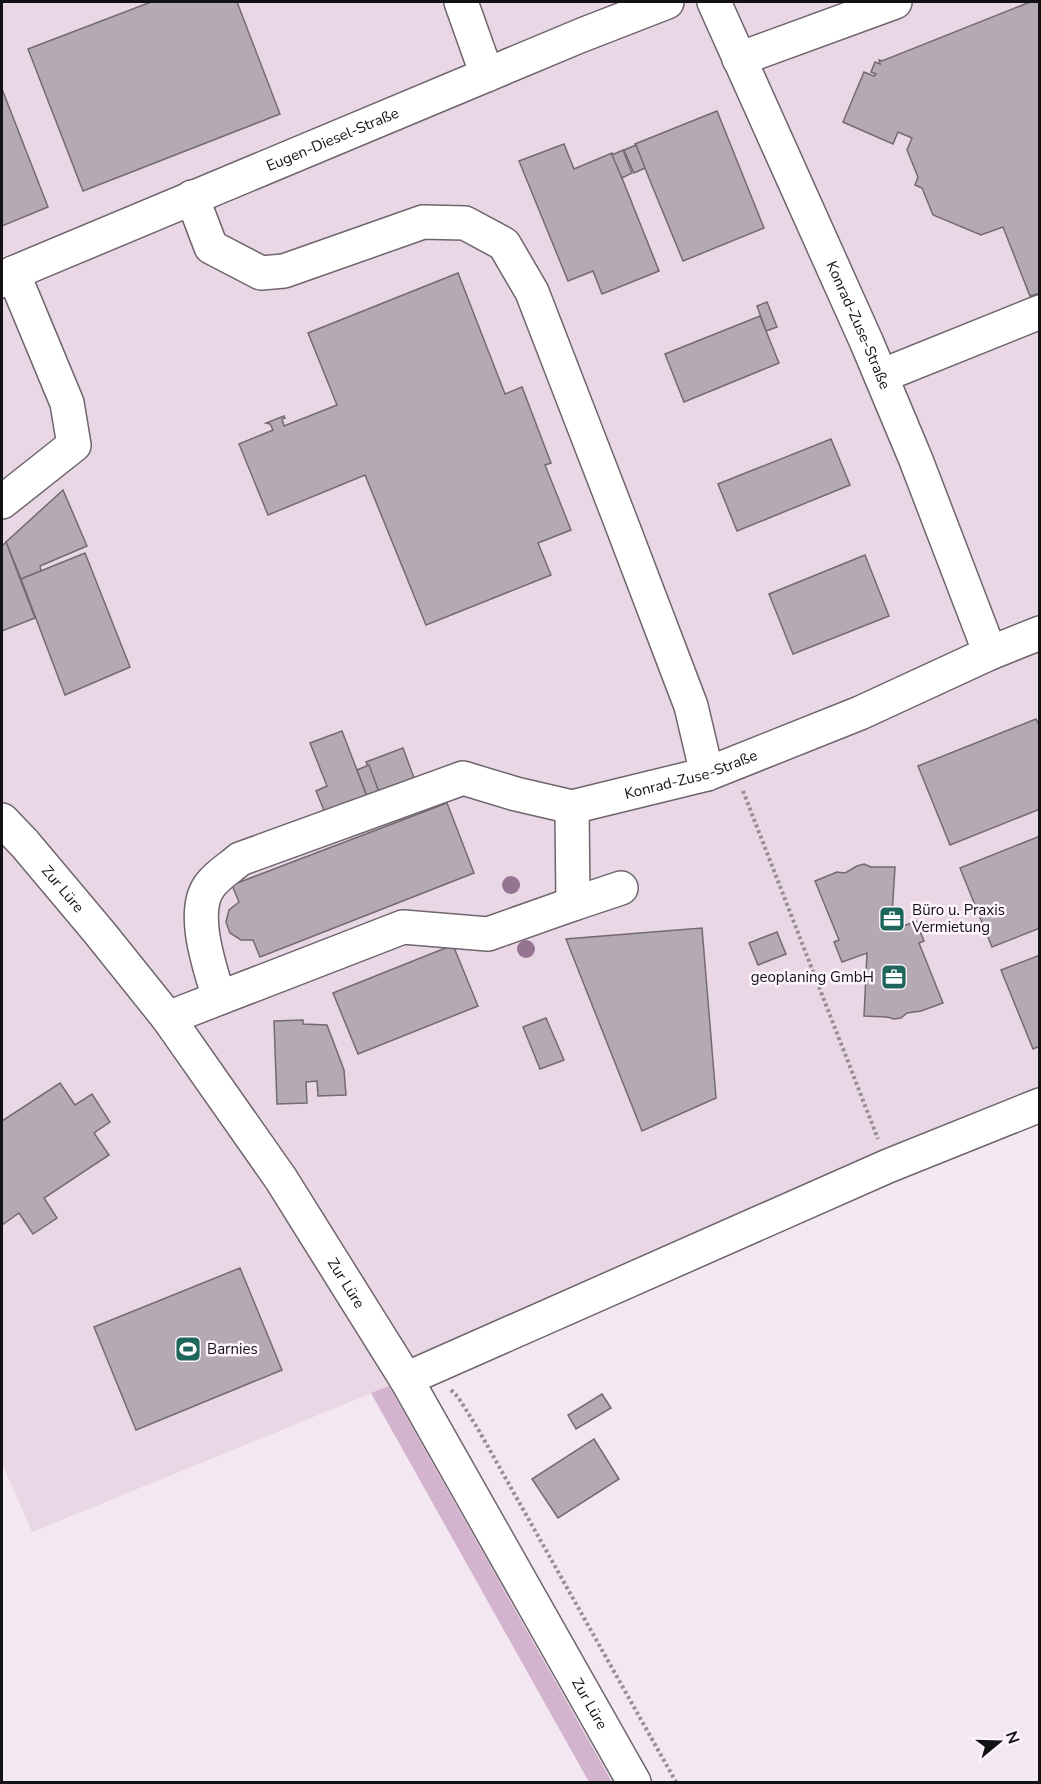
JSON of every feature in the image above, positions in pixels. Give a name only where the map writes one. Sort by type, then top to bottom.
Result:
[{"type":"street","points":[[461,2],[487,75]]},
{"type":"street","name":"Eugen-Diesel-Straße","points":[[8,277],[192,197],[667,2]]},
{"type":"street","name":"Konrad-Zuse-Straße","points":[[714,2],[881,376],[916,460],[990,653]]},
{"type":"street","points":[[739,59],[895,2]]},
{"type":"street","points":[[192,197],[211,247],[261,273],[284,271],[423,222],[465,223],[504,243],[532,292],[691,706],[720,770]]},
{"type":"street","points":[[2,502],[74,445],[67,403],[8,277]]},
{"type":"street","points":[[881,376],[1040,312]]},
{"type":"street","name":"Konrad-Zuse-Straße","points":[[219,998],[207,959],[201,909],[210,885],[240,859],[463,778],[516,794],[572,807],[720,770],[1040,633]]},
{"type":"street","points":[[572,807],[573,904]]},
{"type":"street","name":"Zur Lüre","points":[[2,820],[25,844],[168,1018],[415,1375],[634,1782]]},
{"type":"street","points":[[168,1018],[403,927],[488,934],[621,888]]},
{"type":"street","points":[[415,1375],[888,1166],[1040,1105]]},
{"type":"path","points":[[720,770],[798,928],[888,1166]]},
{"type":"path","points":[[415,1375],[443,1383],[458,1397],[675,1782]]},
{"type":"shaded area","points":[[2,2],[1040,2],[1039,1113],[610,1307],[389,1386],[32,1532],[2,1463]]},
{"type":"shaded area","points":[[389,1386],[612,1782],[589,1782],[371,1393]]},
{"type":"building","points":[[151,2],[237,2],[280,114],[83,191],[28,49]]},
{"type":"building","points":[[1030,2],[1040,2],[1040,293],[1030,296],[1003,227],[981,235],[933,215],[922,188],[915,185],[918,177],[907,150],[912,138],[898,132],[893,144],[843,122],[864,72],[874,76],[876,74],[871,72],[875,62],[880,64],[879,60],[882,61]]},
{"type":"building","points":[[2,89],[48,207],[2,226]]},
{"type":"building","points":[[717,111],[764,228],[683,261],[635,144]]},
{"type":"building","points":[[564,144],[574,169],[612,153],[659,271],[602,294],[593,271],[568,281],[519,161]]},
{"type":"building","points":[[636,145],[645,168],[634,173],[624,150]]},
{"type":"building","points":[[623,150],[632,173],[622,178],[612,155]]},
{"type":"building","points":[[458,273],[505,394],[522,387],[551,463],[545,465],[571,530],[538,543],[551,575],[426,625],[365,475],[268,515],[239,444],[273,430],[270,424],[266,423],[284,416],[285,418],[282,419],[284,426],[337,405],[308,333]]},
{"type":"building","points":[[767,302],[777,327],[766,331],[757,306]]},
{"type":"building","points":[[760,316],[779,363],[684,402],[665,354]]},
{"type":"building","points":[[831,439],[850,485],[737,531],[718,484]]},
{"type":"building","points":[[63,490],[87,546],[40,566],[41,571],[21,579],[6,542]]},
{"type":"building","points":[[6,542],[35,618],[2,631],[2,546]]},
{"type":"building","points":[[85,553],[130,667],[65,695],[21,579]]},
{"type":"building","points":[[865,555],[889,616],[793,654],[769,594]]},
{"type":"building","points":[[1036,719],[1040,727],[1040,809],[950,845],[918,766]]},
{"type":"building","points":[[342,731],[368,799],[326,815],[316,791],[327,786],[310,743]]},
{"type":"building","points":[[403,748],[414,778],[379,792],[366,762]]},
{"type":"building","points":[[369,765],[379,792],[367,796],[357,770]]},
{"type":"building","points":[[447,803],[474,873],[260,957],[253,940],[241,940],[230,933],[226,922],[229,910],[239,902],[232,885]]},
{"type":"building","points":[[1040,836],[1040,928],[992,947],[960,868]]},
{"type":"building","points":[[864,864],[871,867],[895,867],[891,931],[916,921],[924,941],[919,943],[943,1003],[921,1011],[907,1013],[901,1018],[864,1016],[867,953],[842,962],[834,942],[839,940],[815,881],[837,872],[845,873]]},
{"type":"building","points":[[702,928],[716,1098],[642,1131],[566,939]]},
{"type":"building","points":[[777,932],[786,954],[758,965],[749,943]]},
{"type":"building","points":[[453,945],[478,1006],[358,1054],[333,993]]},
{"type":"building","points":[[1040,955],[1040,1046],[1033,1049],[1001,970]]},
{"type":"building","points":[[546,1018],[564,1060],[540,1069],[523,1027]]},
{"type":"building","points":[[303,1020],[303,1024],[327,1025],[344,1070],[346,1095],[318,1096],[317,1081],[306,1082],[307,1103],[277,1104],[274,1021]]},
{"type":"building","points":[[60,1083],[75,1105],[92,1094],[110,1122],[94,1133],[109,1155],[44,1198],[57,1218],[33,1234],[19,1213],[2,1225],[2,1121]]},
{"type":"building","name":"Barnies","points":[[240,1268],[282,1370],[136,1430],[94,1327]]},
{"type":"building","points":[[602,1394],[611,1408],[576,1429],[568,1415]]},
{"type":"building","points":[[594,1439],[619,1479],[558,1518],[532,1479]]},
{"type":"place","name":"Büro u. Praxis Vermietung","points":[[892,919]]},
{"type":"place","name":"geoplaning GmbH","points":[[894,977]]},
{"type":"place","name":"Barnies","points":[[188,1349]]}]
